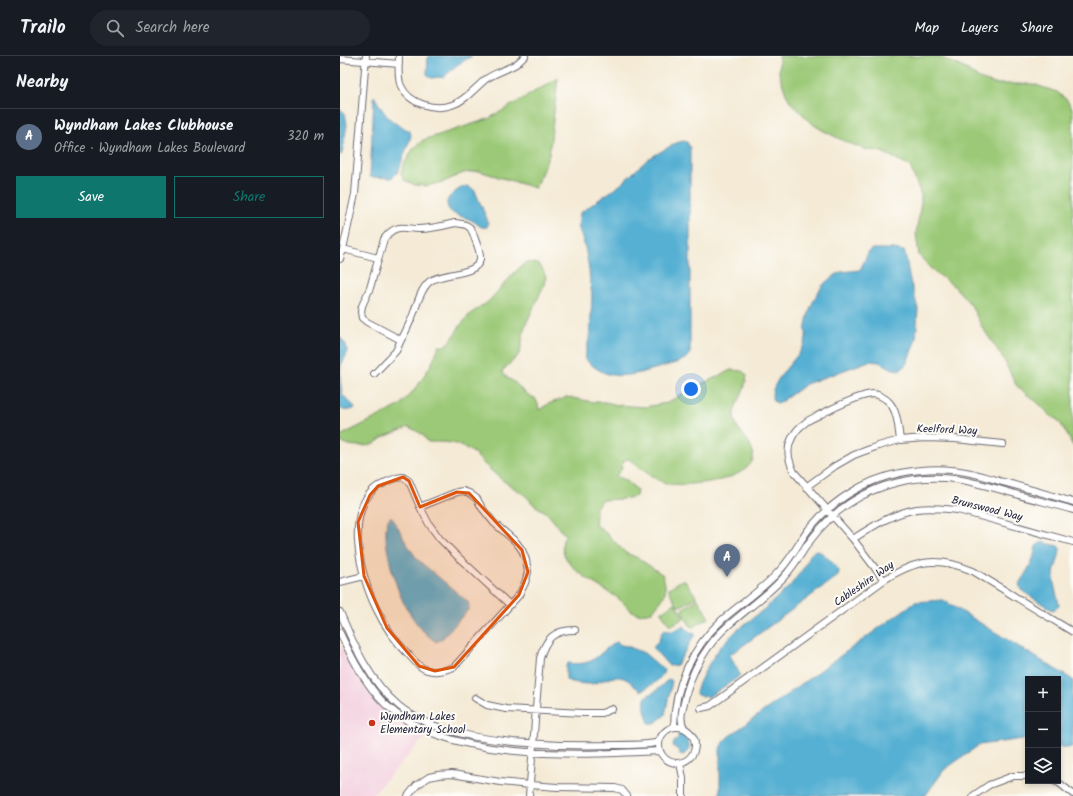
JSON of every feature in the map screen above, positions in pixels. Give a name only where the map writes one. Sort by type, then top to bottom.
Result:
[{"type":"street","points":[[399,56],[399,76],[401,86],[406,94],[415,101],[427,106],[439,107],[452,105],[462,99],[486,79],[516,64],[525,56]]},
{"type":"street","points":[[340,59],[365,59],[399,64]]},
{"type":"street","points":[[340,259],[344,249],[355,194],[365,59]]},
{"type":"street","points":[[374,374],[396,351],[408,327],[424,289],[430,282],[437,278],[469,270],[477,266],[480,260],[479,253],[472,229],[465,224],[455,224],[430,229],[399,228],[392,230],[384,239],[370,288],[362,306],[362,318],[401,340]]},
{"type":"street","points":[[344,249],[378,258]]},
{"type":"street","points":[[884,580],[853,539],[794,472],[789,462],[788,450],[791,439],[798,429],[806,422],[838,406],[866,395],[874,394],[881,396],[889,402],[897,417],[900,440]]},
{"type":"street","name":"Keelford Way","points":[[806,487],[854,455],[900,440],[955,438],[1003,444]]},
{"type":"street","points":[[674,727],[676,701],[684,676],[692,659],[710,632],[721,621],[772,579],[790,558],[801,539],[809,529],[827,510],[854,491],[881,478],[898,473],[931,469],[950,470],[979,475],[1073,502]]},
{"type":"street","points":[[420,507],[457,492],[463,491],[469,493],[477,499],[494,523],[522,550],[526,560],[528,572],[525,583],[519,595],[454,667],[445,671],[435,672],[427,670],[419,666],[402,649],[376,610],[364,576],[358,546],[358,522],[363,505],[370,494],[378,486],[398,477],[404,477],[409,481],[420,507],[429,524],[440,539],[456,556],[510,604]]},
{"type":"street","points":[[685,729],[681,721],[686,693],[698,663],[707,649],[726,627],[777,584],[793,567],[815,534],[832,516],[848,504],[870,491],[883,486],[917,478],[950,478],[973,482],[1073,510]]},
{"type":"street","name":"Brunswood Way","points":[[853,539],[875,524],[893,516],[918,509],[940,508],[958,510],[1073,542]]},
{"type":"street","name":"Cableshire Way","points":[[700,708],[710,706],[884,580],[908,567],[924,562],[955,564],[973,571],[1073,632]]},
{"type":"street","points":[[340,582],[364,576]]},
{"type":"street","points":[[340,612],[358,653],[381,688],[407,712],[427,723],[460,734],[480,738],[566,746],[650,744],[656,742],[666,730],[674,727],[680,727],[690,732],[695,743],[695,749],[693,754],[685,761],[673,763],[663,757],[660,751],[659,739]]},
{"type":"street","points":[[721,621],[726,627]]},
{"type":"street","points":[[529,796],[540,658],[543,649],[550,638],[558,632],[575,630]]},
{"type":"street","points":[[340,633],[352,658],[374,692],[386,704],[404,718],[432,733],[466,744],[533,752],[583,754],[660,751]]},
{"type":"street","points":[[352,658],[358,653]]},
{"type":"street","points":[[475,698],[486,705],[506,709],[602,713],[612,709]]},
{"type":"street","points":[[404,718],[407,712]]},
{"type":"street","points":[[680,763],[683,778],[683,796]]},
{"type":"street","points":[[408,796],[416,785],[429,777],[438,774],[452,774],[500,782],[530,785],[615,788],[622,790],[627,796]]},
{"type":"street","points":[[973,796],[989,785],[1013,776],[1025,776]]},
{"type":"street","points":[[1060,784],[1073,794]]},
{"type":"highlighted area","points":[[403,477],[409,481],[420,507],[457,492],[469,493],[522,550],[528,572],[519,595],[454,667],[435,671],[419,666],[387,628],[364,576],[358,522],[370,495],[378,486]]},
{"type":"shaded area","name":"Wyndham Lakes Elementary School","points":[[340,644],[347,659],[365,687],[376,700],[397,719],[411,728],[427,735],[371,796],[340,796]]},
{"type":"green space","points":[[779,56],[938,56],[968,70],[979,79],[995,84],[1033,84],[1057,92],[1067,100],[1073,110],[1073,446],[1058,420],[1052,417],[1037,402],[1016,385],[1003,358],[982,327],[971,305],[955,287],[931,269],[919,255],[916,234],[921,195],[910,166],[882,152],[864,149],[844,141],[814,125],[791,103],[786,94],[779,73]]},
{"type":"green space","points":[[558,78],[549,155],[535,188],[479,171],[463,173],[446,181],[427,186],[415,185],[404,180],[401,174],[403,166],[413,149],[423,140],[488,119]]},
{"type":"green space","points":[[526,262],[539,264],[546,277],[544,285],[525,326],[520,352],[517,357],[502,371],[525,393],[535,398],[539,410],[548,404],[567,397],[593,402],[645,407],[667,403],[687,391],[731,370],[742,371],[747,375],[745,387],[734,415],[739,430],[752,448],[753,458],[749,466],[736,475],[716,481],[675,484],[658,480],[638,467],[632,461],[626,459],[621,465],[622,468],[616,476],[634,487],[637,491],[636,496],[624,499],[602,500],[595,509],[595,525],[602,529],[626,553],[638,558],[663,575],[665,592],[663,599],[652,612],[640,614],[634,612],[618,598],[589,580],[572,566],[566,558],[563,549],[563,540],[566,535],[559,529],[547,513],[534,505],[526,496],[502,480],[474,453],[464,447],[453,443],[428,442],[422,434],[409,427],[382,438],[370,445],[351,445],[340,441],[340,436],[399,406],[417,387],[432,363],[439,346],[445,346],[470,314],[488,302]]},
{"type":"green space","points":[[682,580],[685,580],[696,598],[681,606],[678,606],[669,591],[669,588]]},
{"type":"green space","points":[[698,599],[709,618],[691,627],[682,612],[682,609]]},
{"type":"green space","points":[[675,603],[684,618],[670,626],[661,612]]},
{"type":"water","points":[[428,56],[472,56],[457,65],[444,77],[431,78],[427,74]]},
{"type":"water","points":[[374,96],[392,121],[410,131],[411,136],[398,172],[392,178],[370,177]]},
{"type":"water","points":[[340,110],[345,113],[347,125],[342,154],[340,156]]},
{"type":"water","points":[[684,141],[687,142],[690,148],[690,354],[685,359],[662,367],[629,375],[612,375],[596,368],[585,358],[590,334],[592,296],[585,247],[578,226],[580,213],[620,185],[648,159],[676,143]]},
{"type":"water","points":[[467,186],[475,191],[487,219],[487,227],[481,227],[470,219],[450,211],[448,208],[447,202],[449,197],[459,189]]},
{"type":"water","points":[[872,249],[893,249],[904,251],[906,257],[909,276],[918,309],[916,339],[907,363],[901,370],[893,369],[879,362],[869,361],[806,384],[782,401],[777,403],[773,401],[772,395],[777,381],[805,344],[808,315],[814,299],[820,289],[827,281],[841,272],[860,270],[869,251]]},
{"type":"water","points":[[340,337],[346,345],[347,350],[346,356],[341,365],[340,377]]},
{"type":"water","points":[[340,377],[342,394],[355,407],[354,409],[345,410],[340,408]]},
{"type":"water","points":[[390,517],[392,517],[417,559],[468,602],[468,610],[442,639],[436,642],[425,633],[416,622],[399,592],[392,570],[387,545],[387,523]]},
{"type":"water","points":[[1042,542],[1058,546],[1060,548],[1054,573],[1055,588],[1059,606],[1053,610],[1021,590],[1019,584],[1032,562],[1036,546]]},
{"type":"water","points":[[816,550],[826,556],[835,565],[839,571],[838,576],[730,654],[740,675],[737,678],[708,697],[697,695],[696,693],[699,683],[720,647],[736,631],[790,586],[805,566],[810,555]]},
{"type":"water","points":[[943,600],[1073,680],[1073,746],[1068,748],[1061,747],[1061,676],[1025,676],[1025,739],[979,745],[944,770],[925,796],[720,796],[720,750],[721,746],[728,737],[915,602]]},
{"type":"water","points":[[684,626],[690,632],[695,634],[677,665],[669,666],[653,648],[664,630],[673,631]]},
{"type":"water","points":[[617,642],[621,645],[644,653],[664,670],[661,677],[641,691],[631,682],[620,677],[591,684],[566,680],[566,666],[568,663],[580,664],[591,661]]},
{"type":"water","points":[[670,679],[672,681],[665,715],[655,723],[649,723],[645,706],[646,697]]},
{"type":"water","points":[[680,733],[686,737],[689,743],[688,750],[683,755],[680,754],[679,750],[673,746],[674,742],[678,739],[678,734]]},
{"type":"place","name":"Wyndham Lakes Clubhouse","points":[[727,577]]},
{"type":"place","name":"Wyndham Lakes Elementary School","points":[[372,723]]}]
